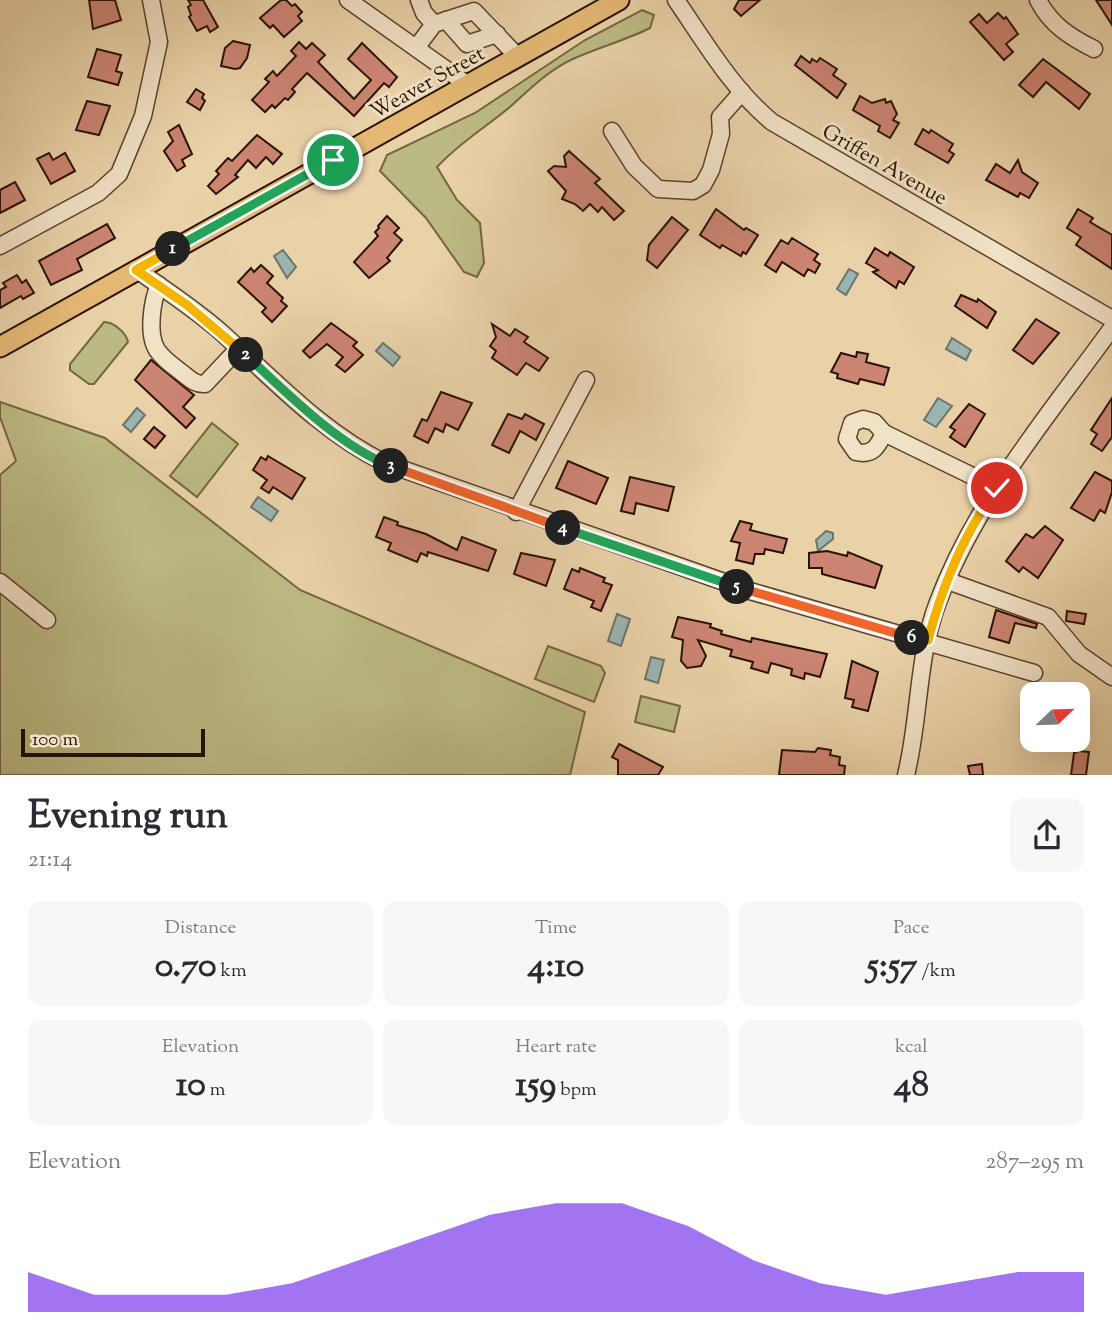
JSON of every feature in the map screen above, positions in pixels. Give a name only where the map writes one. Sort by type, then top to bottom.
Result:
[{"type":"main road","name":"Weaver Street","points":[[0,347],[619,0]]},
{"type":"street","points":[[0,246],[98,193],[119,174],[143,116],[159,42],[150,0]]},
{"type":"street","points":[[348,0],[468,85]]},
{"type":"street","points":[[419,0],[424,13],[467,44],[497,34]]},
{"type":"street","name":"Griffen Avenue","points":[[677,0],[742,92],[760,111],[785,130],[1112,319]]},
{"type":"street","points":[[1038,0],[1049,18],[1067,35],[1094,49]]},
{"type":"street","points":[[416,48],[440,22],[474,11],[518,57]]},
{"type":"street","points":[[612,131],[634,166],[658,189],[694,191],[703,185],[711,170],[711,160],[721,134],[720,117],[742,92]]},
{"type":"street","points":[[136,270],[239,348],[286,392],[364,453],[516,512],[750,591],[897,635],[928,640],[1002,666],[1034,673]]},
{"type":"street","points":[[159,285],[152,310],[154,342],[159,353],[173,366],[195,382],[205,384],[239,348]]},
{"type":"street","points":[[906,775],[914,744],[928,640],[937,603],[956,558],[997,488],[1112,328]]},
{"type":"street","points":[[516,512],[586,380]]},
{"type":"street","points":[[884,433],[997,488]]},
{"type":"street","points":[[948,581],[1048,617],[1079,654],[1112,677]]},
{"type":"street","points":[[0,582],[47,620]]},
{"type":"shaded area","points":[[642,10],[654,15],[650,28],[557,68],[437,167],[457,200],[480,223],[484,263],[477,277],[464,272],[426,218],[380,171],[387,155],[475,113],[585,40]]},
{"type":"shaded area","points":[[104,322],[119,328],[128,342],[94,384],[89,384],[70,370],[70,364]]},
{"type":"shaded area","points":[[0,402],[105,438],[300,590],[585,712],[570,775],[0,775],[0,475],[16,461],[0,417]]},
{"type":"shaded area","points":[[212,423],[238,444],[197,497],[170,476]]},
{"type":"shaded area","points":[[548,646],[601,666],[605,673],[594,702],[535,679]]},
{"type":"shaded area","points":[[641,696],[680,706],[674,732],[635,722]]},
{"type":"water","points":[[283,250],[296,267],[287,278],[274,256]]},
{"type":"water","points":[[849,269],[858,274],[846,295],[837,289]]},
{"type":"water","points":[[952,338],[971,350],[966,360],[946,349]]},
{"type":"water","points":[[383,343],[400,357],[393,366],[376,351]]},
{"type":"water","points":[[938,398],[952,406],[936,427],[924,420]]},
{"type":"water","points":[[137,408],[145,415],[131,432],[123,425]]},
{"type":"water","points":[[258,497],[278,511],[271,521],[251,507]]},
{"type":"water","points":[[826,531],[833,533],[833,539],[818,551],[816,540]]},
{"type":"water","points":[[617,614],[630,619],[621,646],[608,641]]},
{"type":"water","points":[[651,657],[664,660],[658,683],[645,679]]},
{"type":"building","points":[[89,0],[115,0],[121,20],[93,29]]},
{"type":"building","points":[[188,0],[203,0],[218,27],[210,32],[207,26],[197,31],[189,17],[191,15],[188,7],[191,5]]},
{"type":"building","points":[[281,0],[286,0],[292,6],[295,4],[302,12],[298,16],[302,21],[284,37],[273,25],[270,28],[260,18]]},
{"type":"building","points":[[739,0],[760,0],[741,16],[734,9]]},
{"type":"building","points":[[1096,0],[1112,0],[1112,25]]},
{"type":"building","points":[[998,13],[1004,19],[1006,17],[1018,34],[1006,44],[1013,52],[1004,60],[970,22],[979,14],[987,23]]},
{"type":"building","points":[[233,41],[250,45],[247,58],[240,68],[235,69],[221,66],[225,48]]},
{"type":"building","points":[[299,42],[306,49],[312,43],[325,55],[318,62],[354,99],[371,80],[348,59],[362,43],[397,77],[389,87],[384,83],[354,116],[307,73],[292,89],[295,92],[288,100],[285,98],[275,108],[272,105],[265,112],[252,100],[269,82],[265,79],[273,71],[277,76],[296,56],[291,51]]},
{"type":"building","points":[[97,49],[121,55],[116,71],[122,73],[118,85],[88,77]]},
{"type":"building","points":[[801,56],[810,63],[812,59],[817,62],[820,58],[837,69],[833,75],[846,84],[837,98],[795,65]]},
{"type":"building","points":[[1043,59],[1090,94],[1079,109],[1046,82],[1033,97],[1019,85]]},
{"type":"building","points":[[196,89],[204,94],[202,98],[205,101],[200,110],[187,102]]},
{"type":"building","points":[[860,96],[872,103],[885,99],[886,103],[891,101],[897,114],[893,120],[899,123],[890,138],[878,131],[880,126],[853,110]]},
{"type":"building","points":[[87,101],[110,106],[99,135],[76,130]]},
{"type":"building","points":[[179,125],[192,154],[182,160],[185,166],[177,171],[164,151],[173,141],[168,132]]},
{"type":"building","points":[[923,129],[929,133],[931,130],[953,144],[949,151],[954,154],[948,163],[915,144]]},
{"type":"building","points":[[257,135],[282,154],[273,164],[266,157],[256,168],[248,160],[235,175],[238,177],[216,194],[208,186],[219,174],[216,171],[228,158],[232,161]]},
{"type":"building","points":[[569,151],[600,179],[595,183],[624,211],[614,220],[602,207],[598,212],[590,204],[583,211],[575,204],[562,199],[566,191],[548,171],[554,166],[566,167],[564,156]]},
{"type":"building","points":[[49,153],[53,160],[65,153],[75,171],[51,184],[37,159]]},
{"type":"building","points":[[1018,160],[1022,172],[1038,183],[1029,198],[1020,193],[1018,197],[986,180],[996,164],[1010,173]]},
{"type":"building","points":[[15,182],[25,200],[0,213],[0,190]]},
{"type":"building","points":[[716,209],[744,230],[746,228],[758,235],[746,254],[743,252],[741,256],[722,245],[720,248],[700,235]]},
{"type":"building","points":[[1078,209],[1093,218],[1090,222],[1112,235],[1112,269],[1076,245],[1081,237],[1067,228]]},
{"type":"building","points":[[387,216],[399,228],[394,233],[402,240],[387,258],[390,261],[369,278],[354,262],[378,236],[375,232]]},
{"type":"building","points":[[672,217],[688,230],[657,268],[647,260],[649,245]]},
{"type":"building","points":[[107,224],[115,238],[77,259],[82,270],[51,285],[39,261]]},
{"type":"building","points":[[792,238],[818,254],[814,260],[820,264],[815,273],[808,269],[804,276],[782,262],[776,272],[765,265],[781,240],[788,244]]},
{"type":"building","points":[[875,248],[888,256],[890,252],[914,267],[904,284],[899,281],[896,288],[873,272],[878,270],[866,263]]},
{"type":"building","points":[[261,265],[273,276],[267,283],[283,298],[281,301],[287,306],[272,322],[262,312],[266,308],[238,282],[251,268],[254,272]]},
{"type":"building","points":[[17,275],[22,283],[26,280],[34,293],[23,299],[21,296],[0,308],[0,290],[6,287],[3,283]]},
{"type":"building","points":[[961,295],[977,302],[978,299],[996,312],[987,328],[955,306]]},
{"type":"building","points":[[1036,319],[1059,333],[1033,364],[1013,350]]},
{"type":"building","points":[[331,323],[357,342],[353,346],[363,355],[345,372],[336,365],[343,357],[327,344],[310,358],[303,351]]},
{"type":"building","points":[[492,324],[510,336],[515,329],[528,337],[524,342],[548,358],[539,371],[526,363],[517,375],[492,358],[496,351],[490,346],[496,337]]},
{"type":"building","points":[[857,352],[868,354],[866,362],[889,368],[884,385],[860,379],[858,384],[837,378],[838,374],[831,372],[841,353],[856,357]]},
{"type":"building","points":[[151,360],[194,395],[183,407],[195,418],[186,428],[135,380]]},
{"type":"building","points":[[441,392],[472,403],[458,430],[446,424],[443,432],[435,428],[428,443],[414,436],[422,419],[427,421]]},
{"type":"building","points":[[1112,398],[1112,437],[1102,451],[1091,444],[1097,434],[1091,430]]},
{"type":"building","points":[[969,404],[985,414],[965,447],[950,437],[955,430],[950,427]]},
{"type":"building","points":[[508,414],[522,419],[525,414],[544,424],[536,440],[520,431],[509,453],[492,445]]},
{"type":"building","points":[[154,427],[165,436],[155,448],[144,439]]},
{"type":"building","points":[[268,456],[305,478],[292,499],[273,487],[269,493],[261,488],[267,480],[253,470],[261,457],[266,460]]},
{"type":"building","points":[[568,461],[608,478],[596,504],[556,488]]},
{"type":"building","points":[[1095,472],[1112,481],[1112,492],[1105,513],[1100,510],[1094,521],[1071,508]]},
{"type":"building","points":[[630,477],[674,487],[668,511],[636,503],[634,514],[621,511]]},
{"type":"building","points":[[384,517],[457,550],[462,537],[496,550],[488,571],[428,552],[427,556],[421,553],[417,562],[388,550],[391,543],[376,537]]},
{"type":"building","points":[[740,521],[752,524],[750,530],[787,539],[783,553],[765,549],[764,554],[755,554],[753,564],[736,560],[740,543],[731,541]]},
{"type":"building","points":[[1045,526],[1063,540],[1038,578],[1023,567],[1019,572],[1006,561],[1026,534],[1033,538]]},
{"type":"building","points":[[827,551],[847,556],[848,552],[882,566],[875,588],[822,574],[822,568],[809,568],[809,553]]},
{"type":"building","points":[[521,553],[555,560],[546,586],[514,574]]},
{"type":"building","points":[[580,568],[605,578],[603,582],[612,585],[601,611],[591,607],[594,601],[564,589],[572,569],[579,572]]},
{"type":"building","points":[[996,610],[1037,624],[1036,628],[1015,623],[1009,643],[989,637]]},
{"type":"building","points":[[1067,611],[1086,614],[1084,624],[1066,621]]},
{"type":"building","points":[[678,617],[711,624],[710,627],[722,631],[721,634],[751,642],[752,638],[827,654],[820,677],[805,673],[804,679],[791,675],[792,669],[771,663],[768,673],[751,668],[753,662],[730,656],[732,650],[698,640],[706,656],[701,666],[687,668],[681,661],[683,640],[672,637]]},
{"type":"building","points":[[852,661],[878,672],[868,711],[852,707],[854,700],[845,698]]},
{"type":"building","points":[[619,744],[663,767],[658,775],[618,775],[618,760],[612,757]]},
{"type":"building","points":[[818,748],[831,750],[830,755],[840,757],[839,765],[845,766],[844,775],[779,775],[782,750],[815,752]]},
{"type":"building","points":[[1089,752],[1086,775],[1071,775],[1074,753]]},
{"type":"building","points":[[982,764],[983,775],[970,775],[968,766]]},
{"type":"route","points":[[333,160],[136,270],[220,331],[286,392],[364,453],[452,489],[640,555],[897,635],[928,640],[937,603],[956,558],[997,488]]}]
